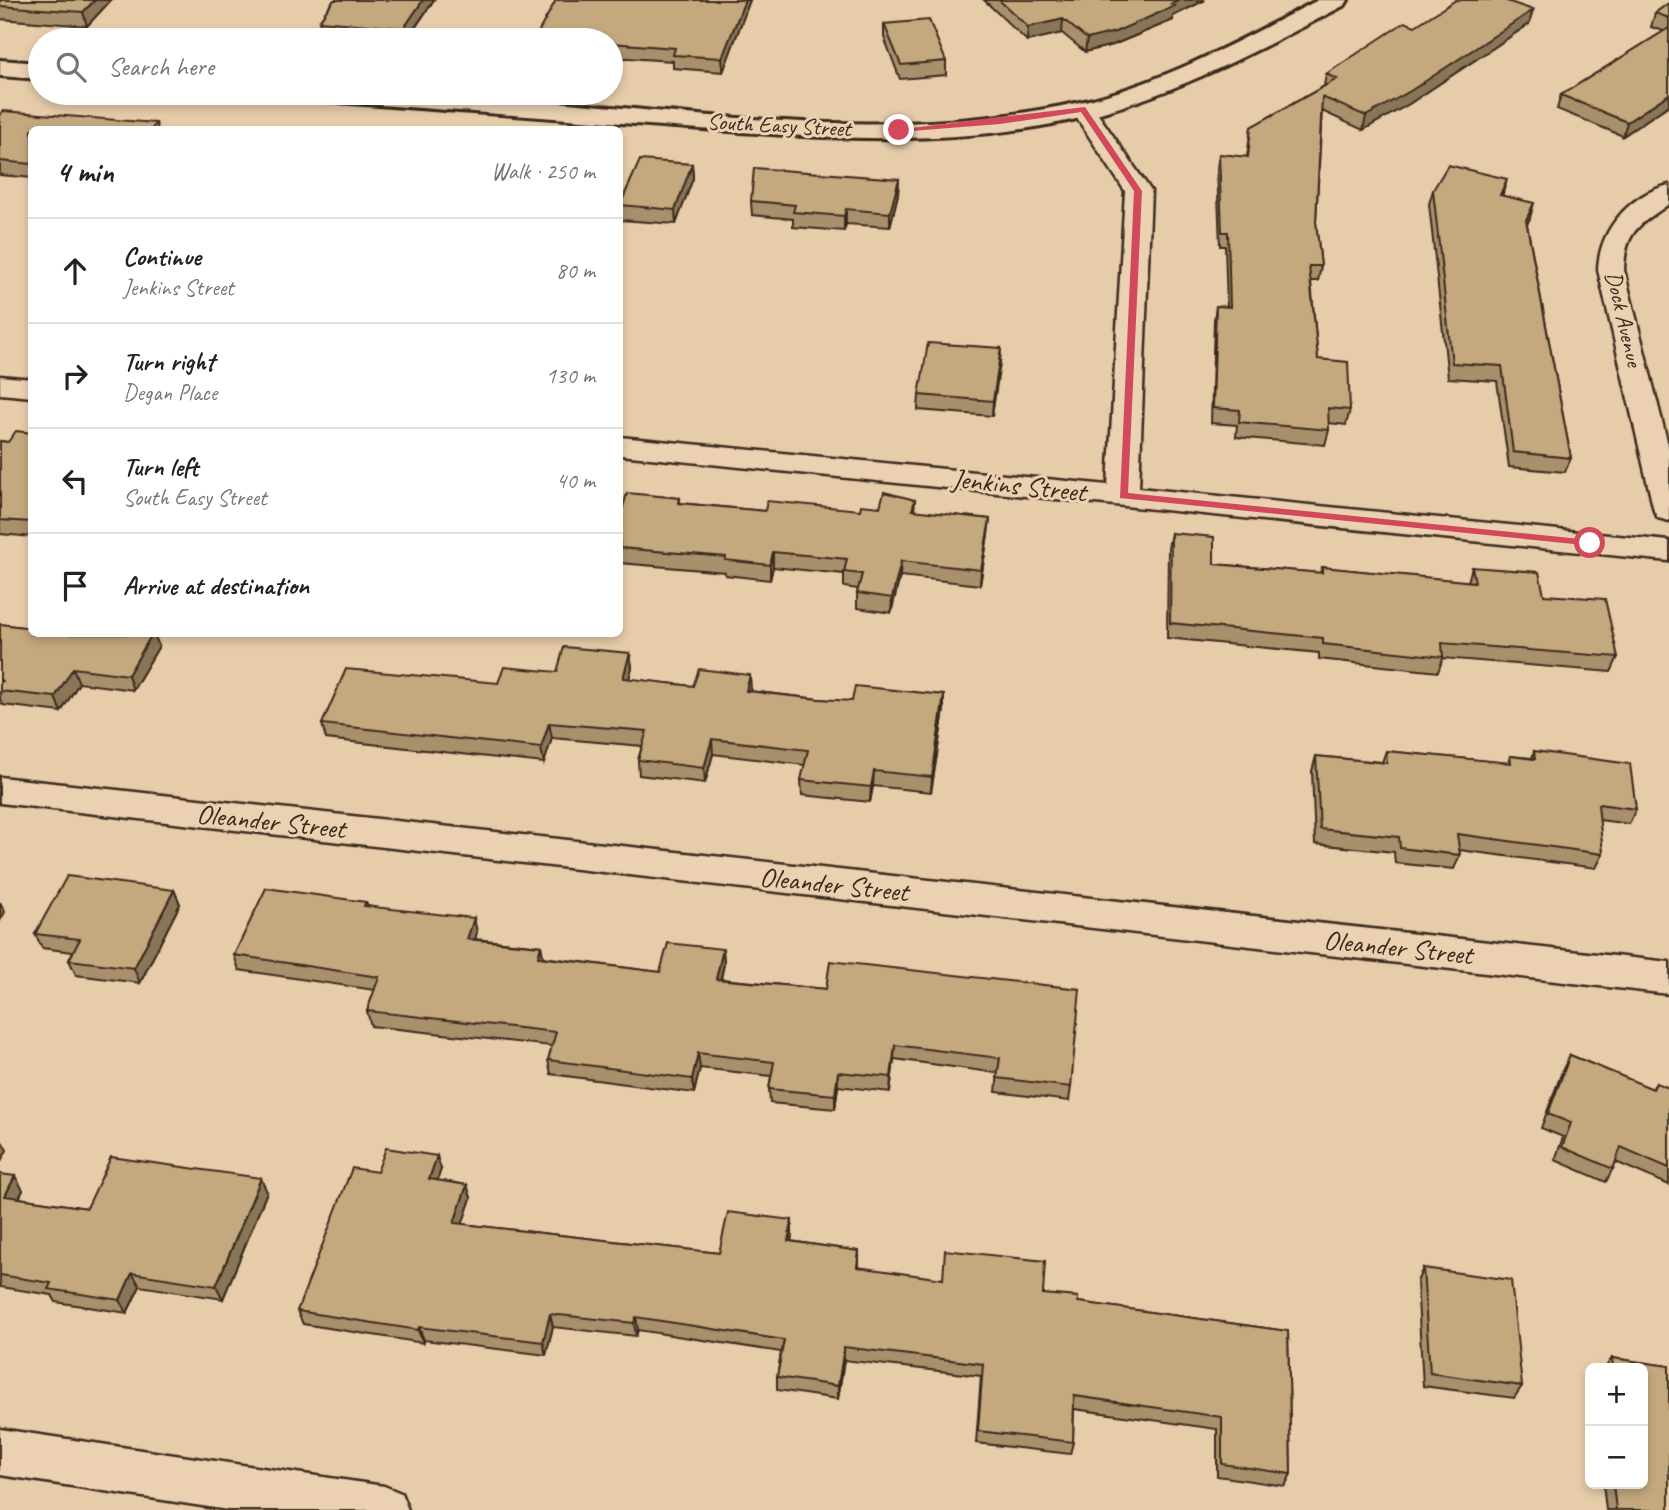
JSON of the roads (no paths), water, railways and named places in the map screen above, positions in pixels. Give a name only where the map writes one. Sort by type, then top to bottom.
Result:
[{"type":"street","name":"South Easy Street","points":[[480,105],[791,129],[899,130],[1000,122],[1083,109],[1144,91],[1213,64],[1336,0]]},
{"type":"street","points":[[0,68],[28,70]]},
{"type":"street","points":[[1083,109],[1138,191],[1123,496]]},
{"type":"street","name":"Dock Avenue","points":[[1669,193],[1628,222],[1616,235],[1610,247],[1611,270],[1669,511]]},
{"type":"street","points":[[0,385],[28,388]]},
{"type":"street","name":"Jenkins Street","points":[[623,446],[1669,551]]},
{"type":"street","name":"Oleander Street","points":[[0,790],[1669,978]]},
{"type":"street","points":[[0,1452],[384,1510]]}]
